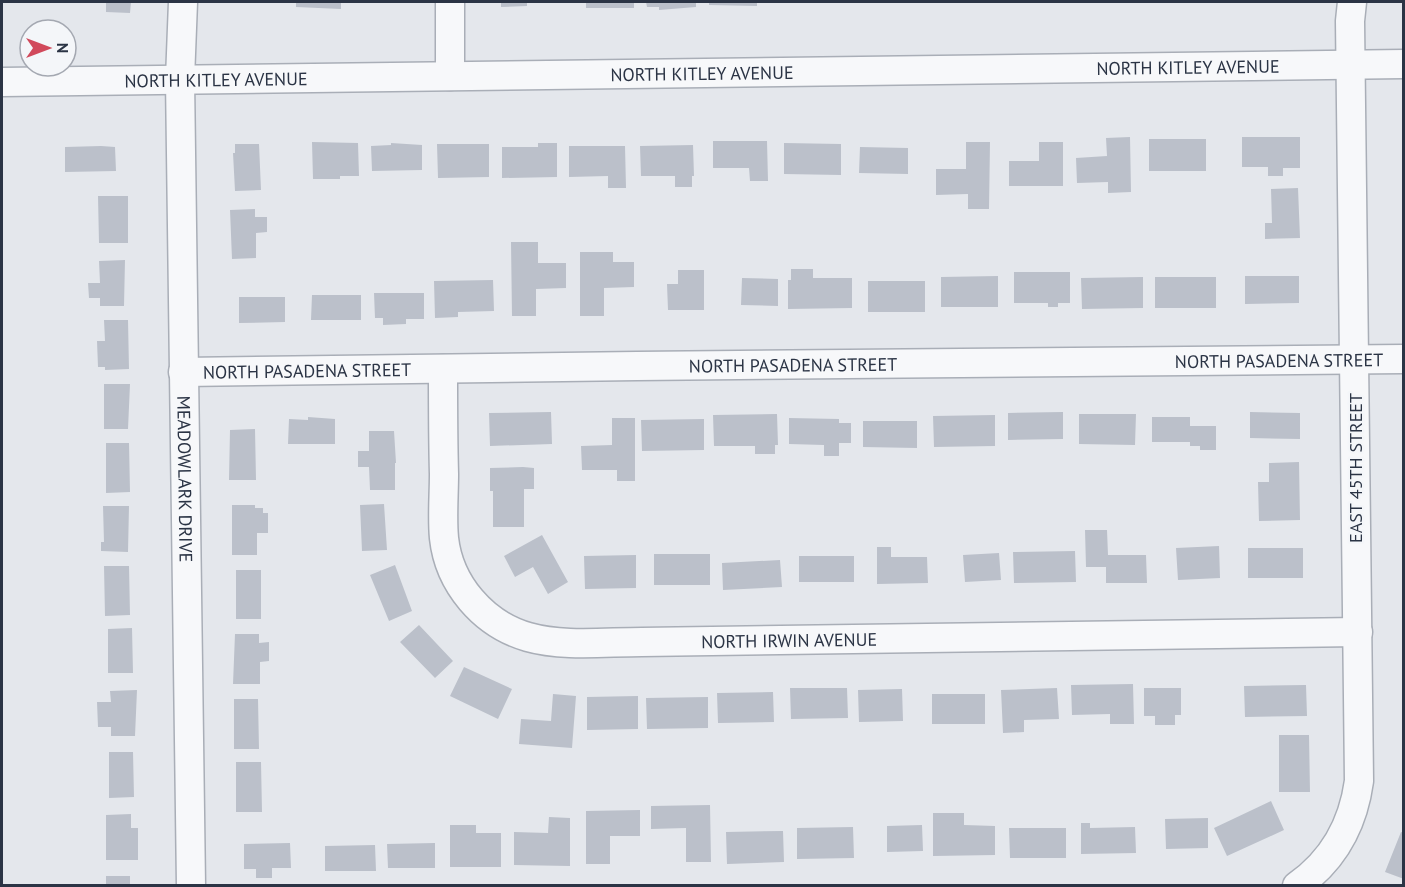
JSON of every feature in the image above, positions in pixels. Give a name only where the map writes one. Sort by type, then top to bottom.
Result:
[{"type":"street","name":"MEADOWLARK DRIVE","points":[[183,2],[180,79],[191,885]]},
{"type":"street","points":[[450,2],[450,76]]},
{"type":"street","name":"EAST 45TH STREET","points":[[1297,885],[1324,863],[1336,847],[1346,830],[1356,801],[1359,781],[1350,11],[1352,2]]},
{"type":"street","name":"NORTH KITLEY AVENUE","points":[[2,82],[1404,64]]},
{"type":"street","name":"NORTH PASADENA STREET","points":[[183,372],[1404,359]]},
{"type":"street","name":"NORTH IRWIN AVENUE","points":[[443,369],[444,537],[451,567],[458,582],[477,608],[501,625],[528,637],[558,642],[642,642],[1358,632]]},
{"type":"building","points":[[106,2],[131,2],[130,13],[106,12]]},
{"type":"building","points":[[296,2],[341,2],[341,9],[296,7]]},
{"type":"building","points":[[501,2],[527,2],[527,6],[501,7]]},
{"type":"building","points":[[586,2],[634,2],[634,8],[586,8]]},
{"type":"building","points":[[646,2],[696,2],[696,7],[659,10],[659,7],[647,7]]},
{"type":"building","points":[[709,2],[757,2],[757,6],[709,5]]},
{"type":"building","points":[[1130,137],[1131,192],[1108,193],[1108,182],[1077,183],[1076,158],[1107,156],[1106,138]]},
{"type":"building","points":[[1242,137],[1300,137],[1300,168],[1283,168],[1283,176],[1268,176],[1268,167],[1242,167]]},
{"type":"building","points":[[1149,139],[1206,139],[1206,171],[1149,171]]},
{"type":"building","points":[[713,141],[767,141],[768,181],[750,181],[749,168],[713,168]]},
{"type":"building","points":[[312,142],[358,143],[359,176],[313,179]]},
{"type":"building","points":[[966,142],[990,142],[989,209],[968,209],[968,194],[936,195],[936,169],[966,169]]},
{"type":"building","points":[[1039,142],[1063,142],[1063,186],[1009,186],[1009,161],[1039,161]]},
{"type":"building","points":[[391,143],[422,145],[422,170],[372,171],[371,146],[391,145]]},
{"type":"building","points":[[538,143],[557,143],[557,177],[502,178],[502,147],[538,147]]},
{"type":"building","points":[[784,143],[841,144],[841,175],[784,174]]},
{"type":"building","points":[[235,144],[259,144],[261,190],[235,191],[233,153],[235,153]]},
{"type":"building","points":[[437,144],[489,144],[489,177],[438,178]]},
{"type":"building","points":[[693,145],[692,187],[675,187],[675,176],[641,176],[640,146]]},
{"type":"building","points":[[569,146],[625,146],[626,188],[608,188],[608,176],[569,177]]},
{"type":"building","points":[[65,147],[115,147],[116,171],[65,172]]},
{"type":"building","points":[[860,147],[908,148],[908,174],[859,173]]},
{"type":"building","points":[[1298,188],[1300,238],[1265,239],[1265,223],[1272,223],[1271,189]]},
{"type":"building","points":[[98,196],[128,196],[128,243],[99,243]]},
{"type":"building","points":[[255,209],[255,217],[267,217],[267,232],[256,233],[256,258],[232,259],[230,210]]},
{"type":"building","points":[[511,242],[538,242],[538,263],[566,263],[566,288],[536,289],[536,316],[512,316]]},
{"type":"building","points":[[580,252],[613,252],[613,262],[634,262],[634,287],[604,288],[604,316],[580,316]]},
{"type":"building","points":[[125,260],[124,306],[100,306],[100,298],[89,298],[88,283],[100,283],[99,261]]},
{"type":"building","points":[[791,269],[813,269],[813,278],[852,278],[852,308],[788,309],[788,280],[791,280]]},
{"type":"building","points":[[678,270],[704,270],[704,310],[668,310],[667,284],[678,284]]},
{"type":"building","points":[[1014,272],[1070,272],[1070,303],[1058,303],[1058,307],[1048,307],[1048,303],[1014,303]]},
{"type":"building","points":[[998,276],[998,307],[941,307],[941,277]]},
{"type":"building","points":[[1245,276],[1299,276],[1299,303],[1245,304]]},
{"type":"building","points":[[1143,277],[1143,308],[1082,309],[1081,278]]},
{"type":"building","points":[[1155,277],[1216,277],[1216,308],[1155,308]]},
{"type":"building","points":[[742,278],[778,279],[778,306],[741,305]]},
{"type":"building","points":[[493,280],[494,311],[458,312],[458,317],[435,318],[434,281]]},
{"type":"building","points":[[868,281],[925,281],[925,312],[868,312]]},
{"type":"building","points":[[374,293],[424,293],[424,319],[406,319],[406,324],[383,325],[383,318],[375,318]]},
{"type":"building","points":[[312,295],[361,295],[361,320],[311,320]]},
{"type":"building","points":[[239,297],[285,297],[285,322],[239,323]]},
{"type":"building","points":[[104,320],[128,320],[129,369],[105,370],[105,367],[98,367],[97,341],[105,341]]},
{"type":"building","points":[[104,384],[130,384],[128,429],[104,429]]},
{"type":"building","points":[[551,412],[552,444],[490,446],[489,413]]},
{"type":"building","points":[[1063,412],[1063,439],[1008,440],[1008,413]]},
{"type":"building","points":[[1250,412],[1300,413],[1300,439],[1250,438]]},
{"type":"building","points":[[777,414],[778,445],[775,445],[775,454],[755,454],[755,446],[714,446],[713,415]]},
{"type":"building","points":[[1079,414],[1136,414],[1135,445],[1079,444]]},
{"type":"building","points":[[995,415],[995,446],[934,447],[933,416]]},
{"type":"building","points":[[308,417],[335,419],[335,444],[288,444],[289,419],[308,420]]},
{"type":"building","points":[[1152,417],[1190,417],[1190,426],[1216,426],[1216,450],[1200,450],[1200,446],[1190,446],[1190,442],[1152,442]]},
{"type":"building","points":[[612,418],[635,418],[635,481],[617,481],[617,470],[582,470],[581,446],[612,445]]},
{"type":"building","points":[[789,418],[839,419],[839,423],[851,423],[851,443],[839,443],[839,456],[824,456],[824,445],[789,444]]},
{"type":"building","points":[[704,419],[704,450],[642,451],[641,420]]},
{"type":"building","points":[[863,421],[917,421],[917,448],[863,447]]},
{"type":"building","points":[[255,429],[256,480],[229,480],[230,430]]},
{"type":"building","points":[[369,431],[394,431],[395,490],[370,490],[369,467],[358,467],[358,451],[369,451]]},
{"type":"building","points":[[106,443],[129,443],[130,492],[106,493]]},
{"type":"building","points":[[1299,462],[1300,520],[1259,521],[1258,482],[1269,482],[1269,463]]},
{"type":"building","points":[[490,468],[534,468],[534,489],[524,489],[524,527],[493,527],[493,491],[490,491]]},
{"type":"building","points":[[384,504],[387,550],[362,551],[360,505]]},
{"type":"building","points":[[232,505],[255,505],[255,508],[263,508],[263,513],[268,513],[268,533],[257,533],[257,555],[232,555]]},
{"type":"building","points":[[103,506],[129,506],[128,552],[101,551],[101,542],[104,542]]},
{"type":"building","points":[[1085,530],[1107,530],[1108,555],[1146,555],[1147,583],[1106,583],[1106,567],[1086,567]]},
{"type":"building","points":[[542,535],[568,582],[548,594],[533,567],[515,577],[504,556]]},
{"type":"building","points":[[1219,546],[1220,578],[1178,580],[1176,548]]},
{"type":"building","points":[[877,547],[891,547],[891,557],[927,557],[928,583],[877,584]]},
{"type":"building","points":[[1248,548],[1303,548],[1303,578],[1248,578]]},
{"type":"building","points":[[1075,551],[1076,582],[1014,583],[1013,552]]},
{"type":"building","points":[[999,553],[1001,580],[965,582],[963,555]]},
{"type":"building","points":[[654,554],[710,554],[710,585],[654,585]]},
{"type":"building","points":[[636,555],[636,588],[585,589],[584,556]]},
{"type":"building","points":[[799,556],[854,556],[854,582],[799,582]]},
{"type":"building","points":[[780,560],[782,587],[723,590],[722,563]]},
{"type":"building","points":[[395,565],[412,611],[389,621],[370,575]]},
{"type":"building","points":[[104,566],[129,566],[130,615],[105,616]]},
{"type":"building","points":[[236,570],[261,570],[261,619],[236,619]]},
{"type":"building","points":[[419,625],[453,661],[435,678],[400,642]]},
{"type":"building","points":[[132,628],[133,673],[108,673],[108,629]]},
{"type":"building","points":[[235,634],[259,634],[259,643],[269,642],[269,661],[260,662],[260,684],[233,684]]},
{"type":"building","points":[[464,667],[512,689],[498,719],[450,696]]},
{"type":"building","points":[[1133,684],[1134,724],[1110,724],[1110,714],[1072,715],[1071,685]]},
{"type":"building","points":[[1306,685],[1307,716],[1245,717],[1244,686]]},
{"type":"building","points":[[790,688],[847,688],[848,718],[791,719]]},
{"type":"building","points":[[1057,688],[1059,719],[1024,720],[1024,732],[1003,733],[1001,690]]},
{"type":"building","points":[[1144,688],[1181,688],[1181,715],[1175,715],[1175,725],[1155,725],[1155,716],[1144,716]]},
{"type":"building","points":[[902,689],[903,721],[859,722],[858,690]]},
{"type":"building","points":[[137,690],[135,736],[111,736],[111,727],[98,727],[97,702],[111,702],[110,691]]},
{"type":"building","points":[[773,692],[774,722],[718,723],[717,693]]},
{"type":"building","points":[[553,694],[576,696],[572,748],[519,744],[521,719],[551,721]]},
{"type":"building","points":[[932,694],[985,694],[985,724],[932,724]]},
{"type":"building","points":[[638,696],[638,729],[587,730],[587,697]]},
{"type":"building","points":[[708,697],[708,728],[647,729],[646,698]]},
{"type":"building","points":[[234,699],[258,699],[259,749],[234,749]]},
{"type":"building","points":[[1279,735],[1309,735],[1310,792],[1279,792]]},
{"type":"building","points":[[109,752],[133,752],[134,797],[109,798]]},
{"type":"building","points":[[236,762],[261,762],[262,812],[236,812]]},
{"type":"building","points":[[1271,801],[1284,830],[1227,856],[1214,828]]},
{"type":"building","points":[[710,805],[711,862],[686,862],[686,828],[651,829],[651,806]]},
{"type":"building","points":[[640,810],[640,836],[610,836],[610,864],[586,864],[586,811]]},
{"type":"building","points":[[933,813],[964,813],[964,825],[995,826],[995,855],[933,856]]},
{"type":"building","points":[[131,814],[131,828],[138,828],[138,860],[106,860],[106,815]]},
{"type":"building","points":[[549,817],[570,818],[570,866],[514,865],[514,832],[548,833]]},
{"type":"building","points":[[1208,818],[1208,848],[1166,849],[1165,819]]},
{"type":"building","points":[[1081,823],[1090,823],[1090,828],[1135,827],[1136,853],[1081,854]]},
{"type":"building","points":[[450,825],[476,825],[476,833],[501,833],[501,867],[450,867]]},
{"type":"building","points":[[922,825],[923,851],[887,852],[887,826]]},
{"type":"building","points":[[853,827],[854,858],[797,859],[797,828]]},
{"type":"building","points":[[1009,828],[1066,828],[1066,858],[1010,858]]},
{"type":"building","points":[[783,831],[784,862],[727,864],[726,832]]},
{"type":"building","points":[[1401,832],[1404,833],[1404,879],[1385,872]]},
{"type":"building","points":[[290,843],[291,868],[272,868],[272,878],[256,878],[256,869],[244,869],[244,844]]},
{"type":"building","points":[[435,843],[435,868],[388,868],[387,844]]},
{"type":"building","points":[[375,845],[376,871],[325,871],[325,846]]},
{"type":"building","points":[[106,876],[130,876],[130,886],[106,886]]}]
